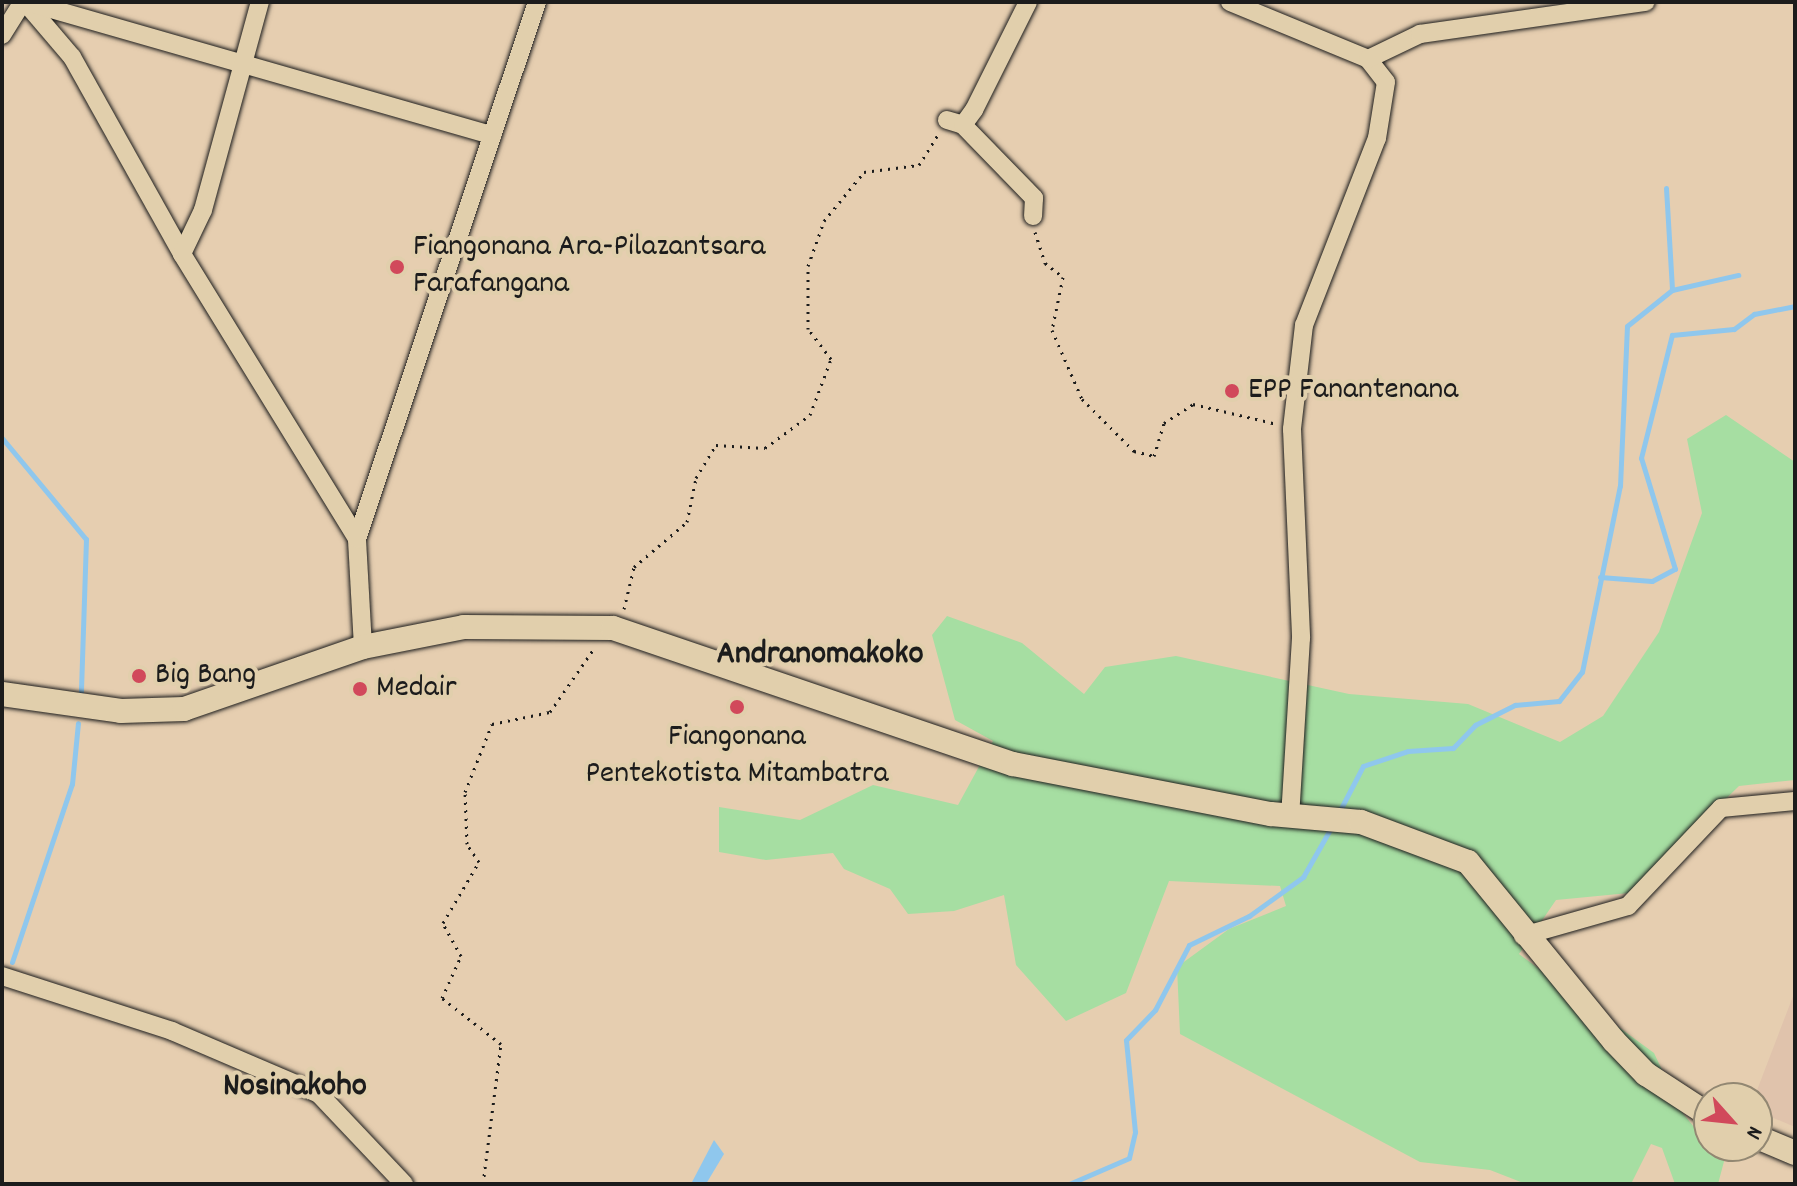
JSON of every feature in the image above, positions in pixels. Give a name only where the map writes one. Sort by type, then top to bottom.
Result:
[{"type":"street","points":[[2,35],[25,2]]},
{"type":"street","points":[[25,2],[492,135]]},
{"type":"street","points":[[25,2],[72,57],[182,254],[357,539]]},
{"type":"street","points":[[182,254],[203,210],[260,2]]},
{"type":"street","points":[[363,647],[357,539],[537,2]]},
{"type":"street","points":[[1028,2],[955,122],[1034,198],[1033,216]]},
{"type":"street","points":[[1230,2],[1368,59],[1386,82],[1377,138],[1304,325],[1292,429],[1301,638],[1300,816]]},
{"type":"street","points":[[1368,59],[1420,34],[1646,2]]},
{"type":"street","points":[[2,694],[121,711],[184,709],[363,647],[464,627],[613,628],[1013,764],[1300,816],[1361,822],[1468,862],[1523,936],[1646,1074],[1693,1105]]},
{"type":"street","points":[[1523,936],[1628,906],[1721,808],[1795,801]]},
{"type":"street","points":[[2,976],[172,1031],[319,1094],[404,1184]]},
{"type":"street","points":[[1773,1144],[1795,1153]]},
{"type":"path","points":[[483,1184],[501,1044],[442,998],[461,956],[443,923],[479,862],[467,844],[465,792],[492,724],[550,712],[571,673],[613,628],[634,567],[687,522],[696,478],[716,445],[765,448],[810,415],[831,359],[808,329],[808,266],[824,221],[864,172],[919,165],[955,122]]},
{"type":"path","points":[[1033,216],[1045,263],[1063,277],[1052,330],[1082,399],[1134,451],[1154,456],[1164,423],[1193,404],[1218,404],[1292,429]]},
{"type":"shaded area","points":[[1795,991],[1795,1127],[1773,1118],[1773,1082],[1760,1082]]},
{"type":"green space","points":[[1726,415],[1795,462],[1795,780],[1739,786],[1629,893],[1556,900],[1519,954],[1654,1053],[1682,1112],[1693,1126],[1693,1162],[1724,1162],[1718,1184],[1675,1184],[1662,1148],[1651,1144],[1631,1184],[1526,1184],[1490,1170],[1420,1162],[1180,1034],[1177,967],[1229,929],[1286,906],[1280,886],[1169,881],[1126,993],[1066,1021],[1016,965],[1004,895],[954,911],[908,914],[890,889],[844,869],[833,853],[766,860],[719,852],[719,807],[800,820],[873,785],[958,805],[993,741],[955,720],[932,635],[947,616],[1022,643],[1084,694],[1105,667],[1176,656],[1349,694],[1468,704],[1560,742],[1603,716],[1659,632],[1702,513],[1687,439]]},
{"type":"water","points":[[714,1140],[724,1154],[706,1184],[691,1184]]},
{"type":"waterway","points":[[1666,188],[1672,290]]},
{"type":"waterway","points":[[1338,814],[1363,766],[1408,751],[1453,748],[1475,725],[1515,705],[1559,701],[1582,672],[1620,486],[1627,326],[1672,290],[1738,275]]},
{"type":"waterway","points":[[1600,577],[1652,581],[1675,569],[1641,458],[1672,335],[1734,329],[1754,314],[1795,306]]},
{"type":"waterway","points":[[2,438],[86,539],[81,693]]},
{"type":"waterway","points":[[12,962],[72,784],[78,723]]},
{"type":"waterway","points":[[1069,1184],[1129,1158],[1135,1132],[1126,1040],[1155,1010],[1189,945],[1249,916],[1303,877],[1332,826]]},
{"type":"place","name":"Fiangonana Ara-Pilazantsara Farafangana","points":[[397,267]]},
{"type":"place","name":"EPP Fanantenana","points":[[1232,391]]},
{"type":"place","name":"Big Bang","points":[[139,676]]},
{"type":"place","name":"Medair","points":[[360,689]]},
{"type":"place","name":"Fiangonana Pentekotista Mitambatra","points":[[737,707]]},
{"type":"district","name":"Andranomakoko","points":[[820,656]]},
{"type":"district","name":"Nosinakoho","points":[[295,1088]]}]
